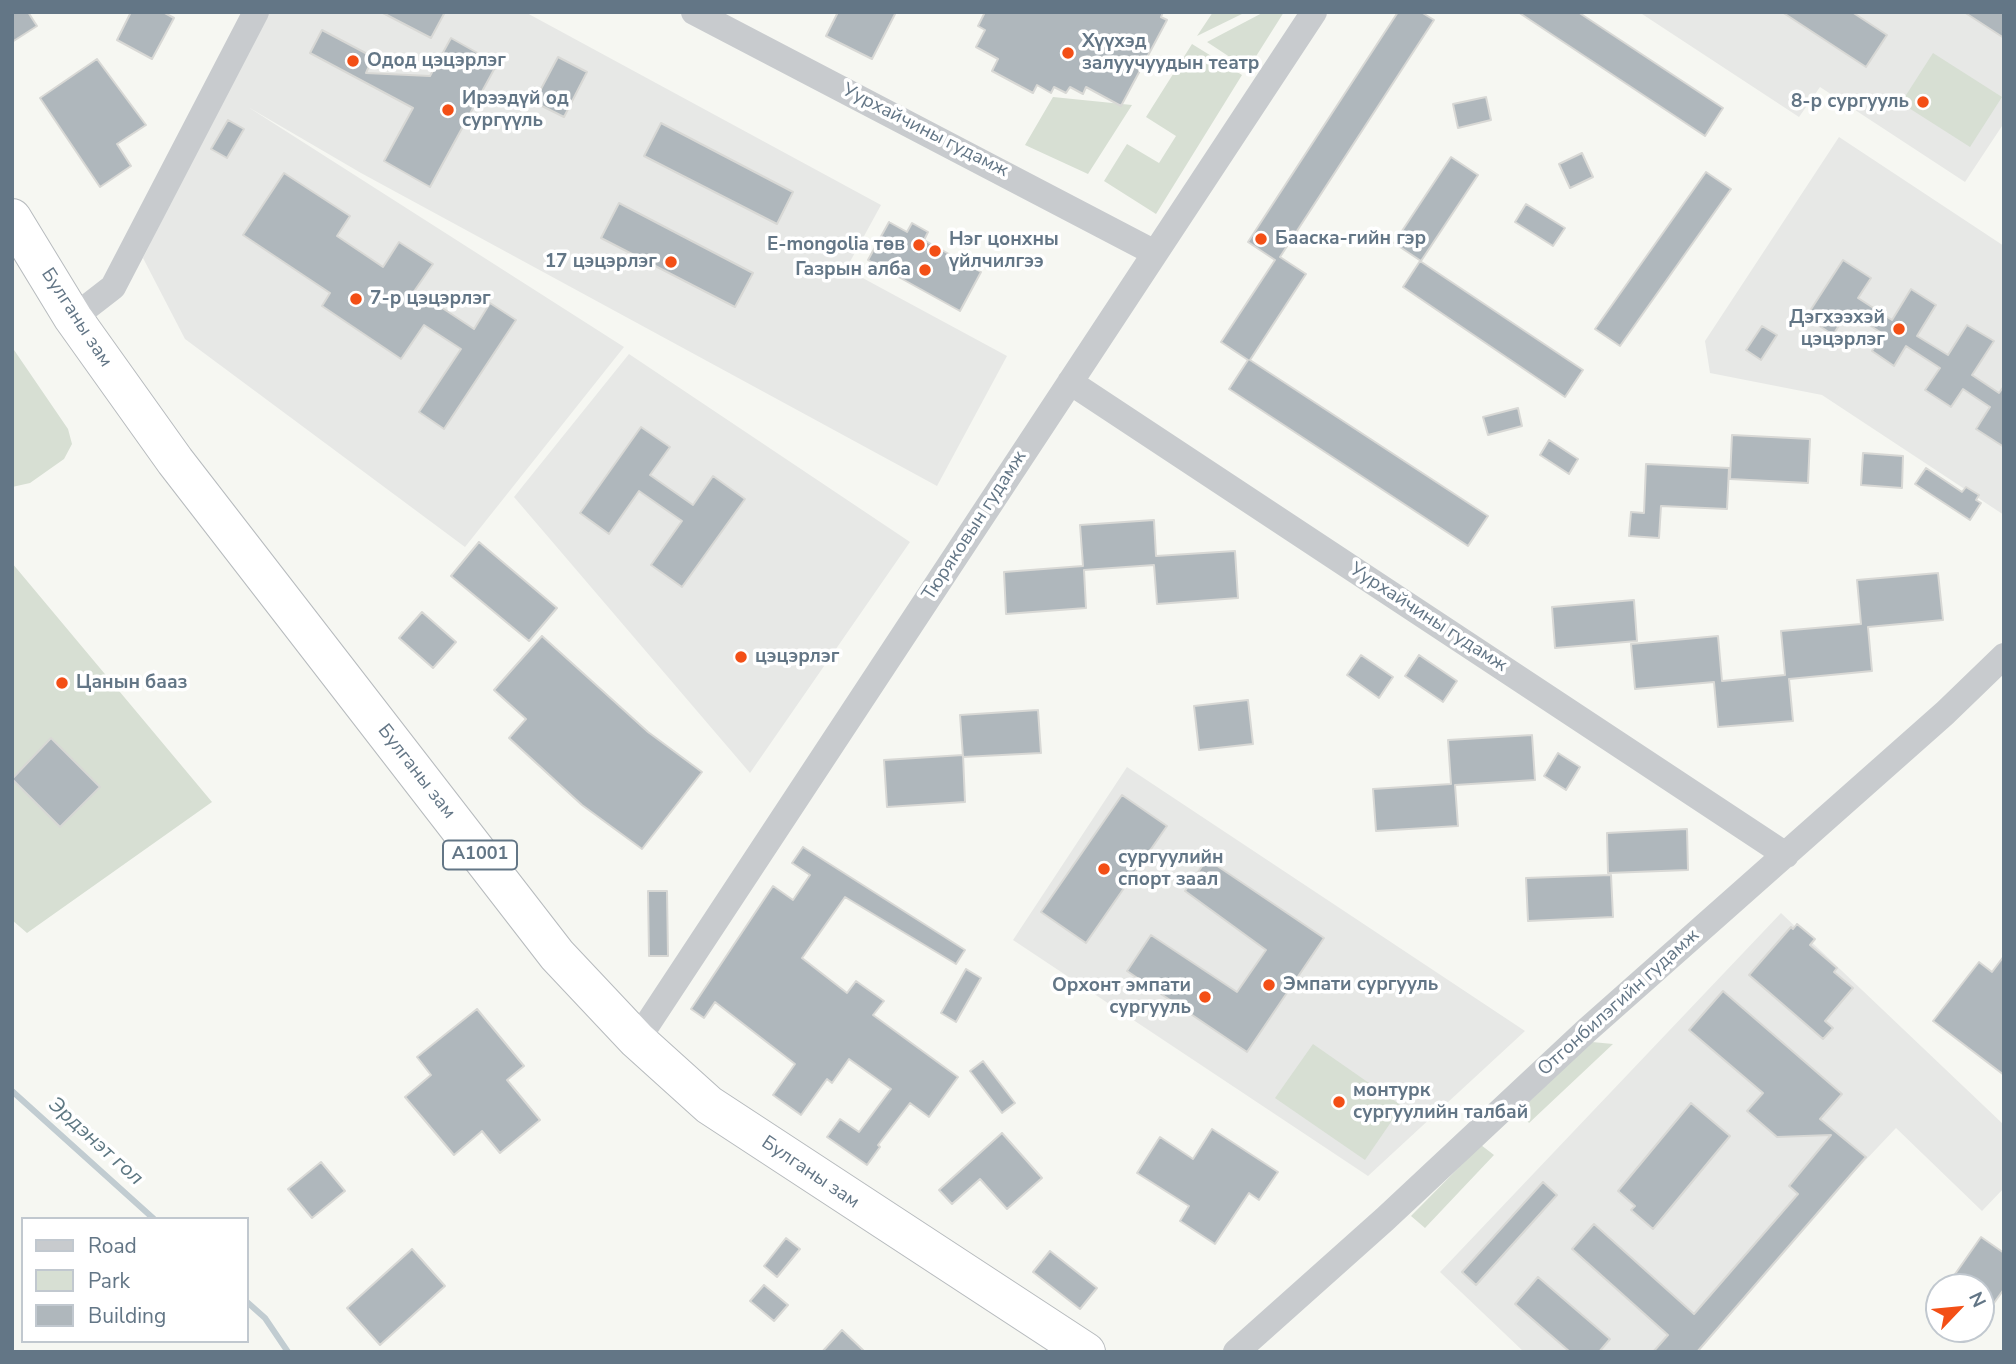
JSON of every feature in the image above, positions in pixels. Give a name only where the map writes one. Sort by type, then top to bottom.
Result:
[{"type":"highway","name":"Булганы зам","points":[[12,218],[73,318],[175,461],[517,905],[557,955],[637,1040],[709,1105],[1086,1352]]},
{"type":"street","points":[[73,318],[113,287],[256,12]]},
{"type":"street","name":"Уурхайчины гудамж","points":[[694,12],[1038,189],[1155,253]]},
{"type":"street","name":"Тюряковын гудамж","points":[[637,1040],[1314,12]]},
{"type":"street","name":"Уурхайчины гудамж","points":[[1070,382],[1786,855]]},
{"type":"street","name":"Отгонбилэгийн гудамж","points":[[1236,1352],[1385,1219],[1586,1031],[1945,713],[2004,656]]},
{"type":"shaded area","points":[[265,12],[525,12],[881,205],[846,269],[1007,356],[937,486],[361,173],[248,107],[624,347],[465,547],[185,339],[143,258]]},
{"type":"shaded area","name":"8-р сургууль","points":[[1639,12],[2004,12],[2004,123],[1965,182],[1820,87],[1799,117]]},
{"type":"shaded area","points":[[1839,137],[2004,246],[2004,515],[1822,395],[1710,373],[1705,341]]},
{"type":"shaded area","name":"цэцэрлэг","points":[[629,354],[910,542],[750,773],[514,497]]},
{"type":"shaded area","name":"Эмпати сургууль","points":[[1127,767],[1525,1031],[1368,1176],[1013,940]]},
{"type":"shaded area","points":[[1781,913],[2004,1125],[2004,1188],[1982,1211],[1896,1128],[1684,1352],[1524,1352],[1440,1272]]},
{"type":"green space","points":[[1213,12],[1246,12],[1197,36]]},
{"type":"green space","points":[[1264,12],[1284,12],[1248,69],[1207,42]]},
{"type":"green space","points":[[1192,44],[1242,75],[1156,214],[1104,181],[1127,144],[1159,163],[1176,136],[1146,117]]},
{"type":"green space","points":[[1933,53],[2002,97],[1970,147],[1901,103]]},
{"type":"green space","points":[[1053,97],[1132,105],[1088,174],[1025,145]]},
{"type":"green space","points":[[12,347],[68,429],[72,444],[64,459],[30,483],[12,487]]},
{"type":"green space","name":"Цанын бааз","points":[[12,563],[212,802],[27,933],[12,920]]},
{"type":"green space","points":[[1592,1042],[1613,1044],[1529,1123],[1519,1111]]},
{"type":"green space","name":"монтурк сургуулийн талбай","points":[[1313,1044],[1402,1106],[1365,1160],[1275,1098]]},
{"type":"green space","points":[[1481,1145],[1494,1155],[1425,1228],[1411,1216]]},
{"type":"building","points":[[12,12],[28,12],[37,26],[12,42]]},
{"type":"building","points":[[131,12],[163,12],[174,18],[152,59],[117,40]]},
{"type":"building","points":[[381,12],[445,12],[431,38]]},
{"type":"building","points":[[838,12],[896,12],[872,59],[826,36]]},
{"type":"building","name":"Хүүхэд залуучуудын театр","points":[[985,12],[1163,12],[1161,17],[1167,20],[1121,106],[1086,87],[1083,94],[1070,87],[1066,93],[1054,87],[1051,93],[1037,85],[1033,93],[992,71],[998,59],[976,47],[985,30],[978,26]]},
{"type":"building","points":[[1398,12],[1421,12],[1434,20],[1280,257],[1306,274],[1250,360],[1488,516],[1468,546],[1229,389],[1248,360],[1221,342],[1275,260],[1248,242]]},
{"type":"building","points":[[1518,12],[1578,12],[1723,108],[1705,136]]},
{"type":"building","points":[[1782,12],[1852,12],[1887,35],[1866,67]]},
{"type":"building","points":[[1964,12],[2004,12],[2004,38]]},
{"type":"building","points":[[322,30],[373,57],[366,73],[430,76],[451,38],[497,64],[430,187],[384,161],[413,108],[310,53]]},
{"type":"building","points":[[558,57],[587,72],[564,117],[534,102]]},
{"type":"building","points":[[97,59],[146,125],[117,144],[131,166],[100,187],[40,98]]},
{"type":"building","points":[[1486,97],[1491,120],[1458,128],[1453,104]]},
{"type":"building","points":[[228,120],[244,129],[227,158],[211,149]]},
{"type":"building","points":[[661,123],[793,192],[777,224],[644,156]]},
{"type":"building","points":[[1582,153],[1593,177],[1570,188],[1559,164]]},
{"type":"building","points":[[1451,157],[1478,175],[1421,261],[1394,243]]},
{"type":"building","points":[[1706,172],[1731,189],[1620,346],[1595,329]]},
{"type":"building","points":[[284,173],[350,216],[337,236],[383,267],[399,242],[433,264],[415,290],[474,329],[490,303],[516,320],[444,429],[419,412],[461,349],[424,325],[401,359],[322,306],[330,293],[243,235]]},
{"type":"building","points":[[619,203],[753,273],[735,307],[601,238]]},
{"type":"building","points":[[1526,204],[1565,228],[1553,246],[1515,222]]},
{"type":"building","points":[[889,222],[907,232],[912,223],[928,232],[924,240],[981,272],[960,311],[868,260]]},
{"type":"building","points":[[1843,260],[1871,278],[1858,298],[1892,320],[1911,289],[1936,305],[1917,336],[1948,355],[1967,325],[1994,341],[1972,375],[1999,393],[2004,386],[2004,447],[1976,429],[1990,407],[1963,389],[1951,407],[1925,390],[1940,368],[1906,346],[1894,366],[1872,351],[1883,334],[1848,311],[1833,335],[1806,317]]},
{"type":"building","points":[[1420,261],[1583,370],[1565,397],[1403,287]]},
{"type":"building","points":[[1762,326],[1777,335],[1761,360],[1746,350]]},
{"type":"building","points":[[1518,408],[1522,426],[1488,435],[1483,417]]},
{"type":"building","points":[[641,427],[670,447],[650,475],[693,505],[713,476],[745,499],[682,587],[651,565],[682,521],[639,491],[609,534],[580,513]]},
{"type":"building","points":[[1732,435],[1810,439],[1808,483],[1730,479]]},
{"type":"building","points":[[1549,440],[1578,459],[1569,474],[1540,455]]},
{"type":"building","points":[[1863,453],[1903,456],[1902,488],[1861,485]]},
{"type":"building","points":[[1646,464],[1729,468],[1727,509],[1661,506],[1659,538],[1629,536],[1631,512],[1644,513]]},
{"type":"building","points":[[1926,468],[1962,492],[1966,487],[1979,495],[1976,500],[1981,503],[1970,520],[1915,484]]},
{"type":"building","points":[[1154,520],[1156,556],[1235,551],[1238,598],[1157,604],[1154,565],[1084,570],[1086,608],[1006,614],[1004,572],[1083,566],[1080,525]]},
{"type":"building","points":[[479,542],[557,608],[529,641],[451,576]]},
{"type":"building","points":[[1938,573],[1943,620],[1868,627],[1872,671],[1789,679],[1793,721],[1718,727],[1714,682],[1635,689],[1631,644],[1718,636],[1722,681],[1785,675],[1781,631],[1861,624],[1857,580]]},
{"type":"building","points":[[1634,600],[1637,641],[1555,648],[1552,607]]},
{"type":"building","points":[[422,612],[456,642],[433,668],[399,638]]},
{"type":"building","points":[[542,636],[648,732],[702,772],[642,849],[582,805],[509,738],[526,719],[494,690]]},
{"type":"building","points":[[1361,655],[1393,677],[1379,698],[1347,675]]},
{"type":"building","points":[[1419,655],[1457,681],[1443,702],[1405,676]]},
{"type":"building","points":[[1248,700],[1253,744],[1199,750],[1194,706]]},
{"type":"building","points":[[1038,710],[1041,753],[963,757],[960,715]]},
{"type":"building","points":[[1532,735],[1535,780],[1455,785],[1458,826],[1376,831],[1373,789],[1451,784],[1448,740]]},
{"type":"building","points":[[51,738],[100,787],[60,827],[12,779]]},
{"type":"building","points":[[1558,753],[1580,767],[1566,790],[1544,776]]},
{"type":"building","points":[[963,755],[965,802],[887,807],[884,760]]},
{"type":"building","name":"сургуулийн спорт заал","points":[[1122,795],[1167,826],[1086,943],[1041,912]]},
{"type":"building","points":[[1687,829],[1688,870],[1608,873],[1607,833]]},
{"type":"building","points":[[803,847],[965,950],[956,964],[845,897],[802,958],[847,993],[856,981],[884,1001],[873,1015],[958,1077],[929,1117],[910,1103],[878,1145],[880,1147],[867,1165],[827,1137],[840,1119],[859,1132],[891,1089],[849,1059],[832,1083],[827,1079],[801,1115],[773,1095],[795,1064],[715,1002],[704,1018],[691,1009],[773,886],[793,900],[810,875],[792,863]]},
{"type":"building","name":"Эмпати сургууль","points":[[1207,859],[1324,938],[1247,1052],[1127,971],[1151,935],[1237,992],[1266,950],[1185,891]]},
{"type":"building","points":[[1611,875],[1613,917],[1528,921],[1526,878]]},
{"type":"building","points":[[648,891],[667,891],[668,956],[649,956]]},
{"type":"building","points":[[1797,924],[1815,939],[1810,945],[1837,968],[1834,972],[1853,988],[1825,1021],[1833,1028],[1823,1039],[1749,975],[1791,927],[1793,929]]},
{"type":"building","points":[[2004,956],[2004,1075],[1933,1021],[1979,962],[1992,972]]},
{"type":"building","points":[[966,969],[981,978],[956,1022],[941,1013]]},
{"type":"building","points":[[1723,991],[1842,1094],[1820,1119],[1866,1157],[1697,1352],[1653,1352],[1668,1335],[1572,1249],[1594,1224],[1694,1314],[1798,1194],[1789,1186],[1831,1135],[1777,1137],[1747,1111],[1763,1093],[1689,1030]]},
{"type":"building","points":[[477,1009],[524,1066],[507,1080],[540,1120],[500,1153],[482,1131],[454,1155],[405,1097],[431,1075],[417,1057]]},
{"type":"building","points":[[983,1061],[1015,1103],[1002,1113],[970,1071]]},
{"type":"building","points":[[1691,1103],[1730,1136],[1653,1229],[1631,1210],[1635,1206],[1618,1191]]},
{"type":"building","points":[[1212,1129],[1278,1172],[1259,1200],[1249,1193],[1215,1244],[1180,1221],[1189,1206],[1137,1173],[1160,1137],[1193,1159]]},
{"type":"building","points":[[1002,1133],[1042,1178],[1007,1209],[980,1179],[952,1204],[939,1190]]},
{"type":"building","points":[[321,1162],[345,1191],[312,1218],[288,1189]]},
{"type":"building","points":[[1543,1182],[1557,1195],[1476,1285],[1462,1272]]},
{"type":"building","points":[[1981,1237],[2004,1253],[2004,1289],[1995,1302],[1995,1273],[1956,1273]]},
{"type":"building","points":[[786,1238],[800,1249],[777,1277],[764,1266]]},
{"type":"building","points":[[412,1249],[445,1286],[380,1345],[347,1308]]},
{"type":"building","points":[[1050,1251],[1097,1288],[1080,1309],[1033,1272]]},
{"type":"building","points":[[1538,1277],[1610,1339],[1599,1352],[1570,1352],[1515,1304]]},
{"type":"building","points":[[764,1285],[788,1305],[774,1321],[750,1301]]},
{"type":"building","points":[[842,1330],[865,1352],[822,1352]]},
{"type":"waterway","name":"Эрдэнэт гол","points":[[12,1091],[152,1217]]},
{"type":"waterway","name":"Эрдэнэт гол","points":[[248,1303],[265,1318],[288,1352]]},
{"type":"place","name":"Хүүхэд залуучуудын театр","points":[[1068,53]]},
{"type":"place","name":"Одод цэцэрлэг","points":[[353,61]]},
{"type":"place","name":"8-р сургууль","points":[[1923,102]]},
{"type":"place","name":"Ирээдүй од сургүүль","points":[[448,110]]},
{"type":"place","name":"Бааска-гийн гэр","points":[[1261,239]]},
{"type":"place","name":"E-mongolia төв","points":[[919,245]]},
{"type":"place","name":"Нэг цонхны үйлчилгээ","points":[[935,251]]},
{"type":"place","name":"17 цэцэрлэг","points":[[671,262]]},
{"type":"place","name":"Газрын алба","points":[[925,270]]},
{"type":"place","name":"7-р цэцэрлэг","points":[[356,299]]},
{"type":"place","name":"Дэгхээхэй цэцэрлэг","points":[[1899,329]]},
{"type":"place","name":"цэцэрлэг","points":[[741,657]]},
{"type":"place","name":"Цанын бааз","points":[[62,683]]},
{"type":"place","name":"сургуулийн спорт заал","points":[[1104,869]]},
{"type":"place","name":"Эмпати сургууль","points":[[1269,985]]},
{"type":"place","name":"Орхонт эмпати сургууль","points":[[1205,997]]},
{"type":"place","name":"монтурк сургуулийн талбай","points":[[1339,1102]]}]
